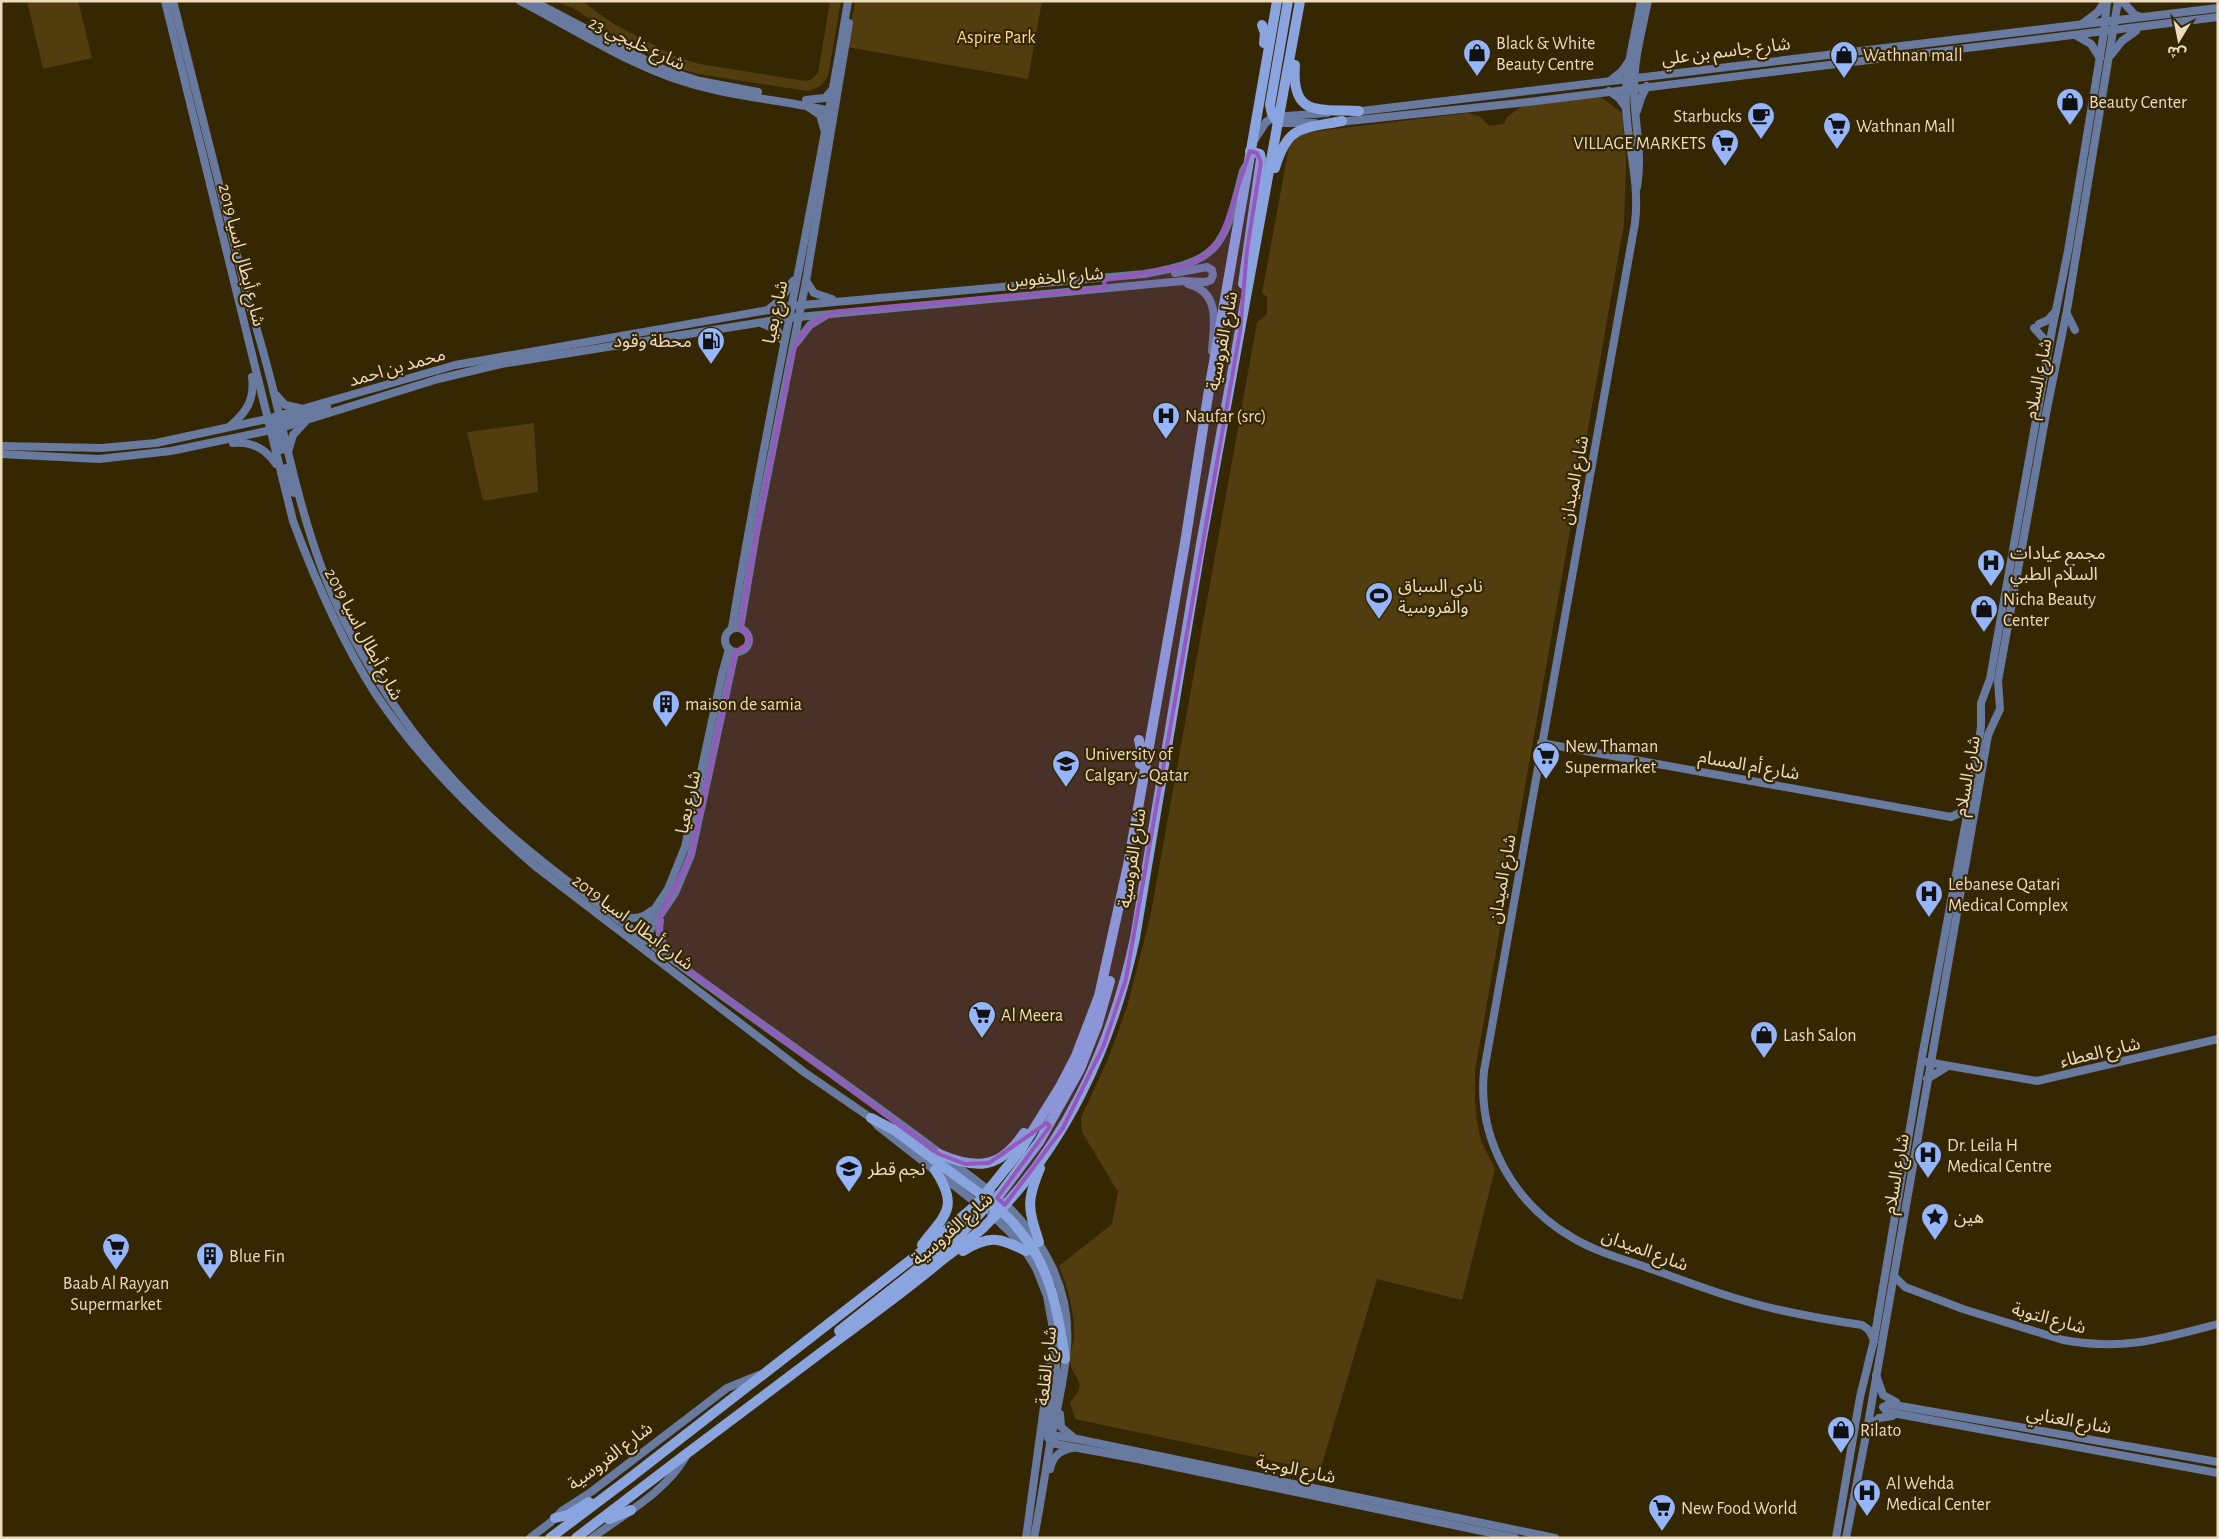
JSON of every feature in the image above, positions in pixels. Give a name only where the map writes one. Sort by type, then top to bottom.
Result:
[{"type":"highway","name":"شارع الفروسية","points":[[576,1538],[904,1291],[979,1231],[991,1204],[1020,1151],[1044,1115],[1076,1056],[1101,989],[1128,865],[1277,1]]},
{"type":"highway","points":[[1277,119],[1270,102],[1288,1]]},
{"type":"highway","name":"شارع الفروسية","points":[[550,1538],[920,1252],[991,1204],[1044,1158],[1058,1137],[1079,1097],[1104,1045],[1126,979],[1201,544],[1300,1]]},
{"type":"highway","points":[[1298,14],[1294,80],[1296,96],[1303,103],[1314,109],[1359,111]]},
{"type":"highway","points":[[1262,25],[1265,33],[1263,85]]},
{"type":"highway","points":[[1264,203],[1283,144],[1291,134],[1305,128],[1342,121]]},
{"type":"highway","points":[[1240,332],[1240,309],[1247,250],[1262,159],[1260,154],[1250,153]]},
{"type":"highway","points":[[1128,865],[1129,831],[1142,754],[1138,740]]},
{"type":"highway","points":[[822,1352],[834,1336],[958,1237],[991,1204],[1039,1142],[1057,1114],[1080,1069],[1106,1001],[1112,967],[1112,940]]},
{"type":"highway","points":[[939,1154],[965,1164],[976,1165],[995,1161],[1007,1153],[1018,1142],[1044,1102],[1078,1038],[1090,1022]]},
{"type":"highway","points":[[871,1118],[894,1130],[1013,1222],[1032,1246],[1044,1269],[1057,1306],[1065,1359]]},
{"type":"highway","points":[[1039,1242],[1029,1206],[1032,1187],[1044,1158]]},
{"type":"highway","points":[[920,1252],[922,1244],[943,1220],[948,1206],[947,1194],[936,1170]]},
{"type":"highway","points":[[904,1291],[973,1245],[988,1239],[1008,1241],[1026,1251]]},
{"type":"highway","points":[[555,1518],[568,1515],[607,1490],[624,1482]]},
{"type":"highway","points":[[584,1538],[612,1517],[631,1510]]},
{"type":"main road","name":"شارع أبطال اسيا 2019","points":[[164,1],[254,365],[258,370],[274,424],[288,456],[325,577],[342,617],[376,677],[404,718],[424,746],[470,796],[498,824],[558,875],[804,1072],[871,1118],[884,1131],[936,1170],[991,1204]]},
{"type":"main road","name":"شارع أبطال اسيا 2019","points":[[173,1],[243,280],[272,386],[279,470],[293,521],[325,599],[370,684],[395,721],[444,780],[498,834],[542,872],[639,940],[674,961],[886,1113],[939,1154],[991,1204]]},
{"type":"main road","name":"شارع خليجي 23","points":[[520,1],[661,74],[705,88],[743,92],[832,108]]},
{"type":"main road","name":"شارع خليجي 23","points":[[533,1],[665,70],[743,92]]},
{"type":"main road","name":"شارع بعيا","points":[[736,628],[783,341],[799,268],[824,131],[832,108],[831,91],[848,1]]},
{"type":"main road","name":"شارع بعيا","points":[[736,628],[806,281],[832,108],[853,1]]},
{"type":"main road","points":[[1630,88],[1642,1]]},
{"type":"main road","points":[[1608,81],[1622,71],[1633,58],[1648,1]]},
{"type":"main road","points":[[2080,25],[2098,12],[2106,1]]},
{"type":"main road","name":"شارع السلام","points":[[1836,1537],[1860,1397],[1874,1340],[1925,1063],[1969,805],[1981,727],[1981,702],[1990,679],[2057,309],[2100,58],[2106,1]]},
{"type":"main road","name":"شارع السلام","points":[[1846,1538],[1867,1430],[1875,1374],[1894,1276],[1927,1079],[1925,1063],[1933,1043],[1988,735],[2000,709],[1998,681],[2045,420],[2067,314],[2118,1]]},
{"type":"main road","points":[[2122,1],[2135,15],[2144,18]]},
{"type":"main road","name":"شارع جاسم بن علي","points":[[1277,119],[1291,115],[1359,111],[2218,8]]},
{"type":"main road","name":"شارع جاسم بن علي","points":[[1277,119],[1290,124],[1342,121],[2075,36],[2218,17]]},
{"type":"main road","points":[[2109,59],[2128,35],[2144,27]]},
{"type":"main road","points":[[2075,36],[2091,44],[2100,58]]},
{"type":"main road","points":[[1633,58],[1641,69],[1651,75]]},
{"type":"main road","points":[[1635,118],[1639,102],[1648,86]]},
{"type":"main road","name":"شارع الميدان","points":[[1630,88],[1626,108],[1636,196]]},
{"type":"main road","name":"شارع الميدان","points":[[1630,88],[1640,160],[1635,223],[1541,743],[1483,1081],[1486,1112],[1492,1138],[1506,1172],[1517,1191],[1537,1212],[1574,1239],[1695,1285],[1761,1305],[1862,1326]]},
{"type":"main road","points":[[804,102],[825,98],[831,91]]},
{"type":"main road","points":[[1608,91],[1619,98],[1626,108]]},
{"type":"main road","points":[[804,102],[820,115],[824,131]]},
{"type":"main road","points":[[1290,124],[1287,119],[1291,115]]},
{"type":"main road","points":[[1250,153],[1259,132],[1277,119]]},
{"type":"main road","name":"شارع الخفوس","points":[[801,305],[1144,274],[1184,266],[1204,256],[1216,246],[1229,222],[1242,171],[1250,153]]},
{"type":"main road","points":[[1144,274],[1184,272],[1206,267],[1210,268],[1213,273],[1212,279],[1209,281],[1179,281]]},
{"type":"main road","points":[[765,310],[775,305],[784,296],[799,268]]},
{"type":"main road","points":[[806,281],[810,289],[818,296],[842,301]]},
{"type":"main road","name":"شارع الخفوس","points":[[799,316],[1179,281],[1201,288],[1210,298],[1213,307],[1215,318],[1208,396]]},
{"type":"main road","name":"محمد بن احمد","points":[[1,454],[98,459],[211,444],[274,424],[311,406],[455,365],[801,305]]},
{"type":"main road","points":[[2048,352],[2044,338],[2037,326],[2048,320],[2057,309]]},
{"type":"main road","points":[[792,354],[801,335],[810,325],[835,312]]},
{"type":"main road","points":[[2067,314],[2075,330]]},
{"type":"main road","name":"محمد بن احمد","points":[[1,446],[77,448],[125,446],[156,443],[228,428],[307,421],[438,379],[476,369],[799,316]]},
{"type":"main road","points":[[759,322],[777,330],[783,341]]},
{"type":"main road","points":[[228,428],[245,413],[253,394],[249,346]]},
{"type":"main road","points":[[272,386],[277,398],[285,405],[298,408],[311,406]]},
{"type":"main road","points":[[302,505],[290,482],[274,424],[357,398],[367,390]]},
{"type":"main road","points":[[288,456],[293,435],[307,421]]},
{"type":"main road","points":[[211,444],[240,442],[258,447],[271,456],[279,470]]},
{"type":"main road","points":[[736,628],[746,632],[749,643],[744,649],[732,651],[724,640],[726,632],[736,628]]},
{"type":"main road","name":"شارع بعيا","points":[[639,940],[673,879],[685,847],[722,674],[732,651]]},
{"type":"main road","name":"شارع بعيا","points":[[639,940],[660,916],[680,883],[691,855],[732,651]]},
{"type":"main road","name":"شارع أم المسام","points":[[1541,743],[1951,816]]},
{"type":"main road","points":[[1963,833],[1951,816],[1962,812],[1969,805]]},
{"type":"main road","points":[[558,875],[570,880],[624,917],[644,916],[659,904]]},
{"type":"main road","points":[[660,916],[658,928],[660,936],[664,947],[674,961]]},
{"type":"main road","name":"شارع العطاء","points":[[1925,1063],[2028,1080],[2046,1079],[2218,1039]]},
{"type":"main road","points":[[1927,1079],[1945,1066],[1938,1058],[1933,1043]]},
{"type":"main road","name":"شارع القلعة","points":[[991,1204],[1039,1242],[1054,1270],[1064,1303],[1067,1332],[1065,1359],[1034,1538]]},
{"type":"main road","name":"شارع القلعة","points":[[991,1204],[1026,1251],[1045,1292],[1054,1334],[1026,1538]]},
{"type":"main road","name":"شارع التوبة","points":[[1894,1276],[1905,1287],[2026,1329],[2079,1343],[2131,1345],[2160,1340],[2218,1324]]},
{"type":"main road","points":[[1890,1295],[1896,1289],[1905,1287]]},
{"type":"main road","points":[[1874,1340],[1868,1330],[1862,1326],[1878,1317]]},
{"type":"main road","points":[[1038,1519],[1036,1510],[1042,1458],[1037,1454],[1050,1439],[1046,1432],[1057,1358],[1054,1334]]},
{"type":"main road","name":"شارع الفروسية","points":[[530,1538],[727,1388],[764,1373]]},
{"type":"main road","points":[[1875,1374],[1886,1397],[1915,1408]]},
{"type":"main road","points":[[1038,1519],[1042,1511],[1052,1463],[1063,1450],[1077,1443],[1061,1427],[1060,1396]]},
{"type":"main road","points":[[1915,1408],[1887,1403],[1883,1407],[1885,1411],[1918,1417]]},
{"type":"main road","name":"شارع العنابي","points":[[1915,1408],[2218,1462]]},
{"type":"main road","points":[[1867,1430],[1882,1416],[1918,1417]]},
{"type":"main road","name":"شارع العنابي","points":[[1918,1417],[2218,1473]]},
{"type":"main road","name":"شارع الوجبة","points":[[1050,1439],[1555,1538]]},
{"type":"main road","name":"شارع الوجبة","points":[[1077,1443],[1516,1538]]},
{"type":"main road","name":"شارع الفروسية","points":[[592,1538],[671,1478],[687,1454]]},
{"type":"highlighted area","points":[[1250,151],[1257,153],[1261,162],[1247,250],[1240,332],[1126,979],[1104,1045],[1063,1128],[1005,1205],[997,1198],[1050,1126],[1047,1123],[989,1163],[965,1164],[939,1154],[675,961],[660,936],[660,916],[691,855],[735,652],[749,643],[748,635],[740,628],[756,533],[792,354],[801,335],[815,321],[835,312],[1105,288],[1104,280],[1184,266],[1204,256],[1221,239]]},
{"type":"green space","points":[[27,1],[78,1],[92,58],[43,69]]},
{"type":"green space","points":[[555,1],[582,1],[612,23],[677,57],[700,64],[806,81],[812,79],[818,73],[830,1],[841,1],[828,76],[819,86],[807,91],[698,74],[673,67],[606,31],[575,9]]},
{"type":"green space","name":"Aspire Park","points":[[855,1],[1042,1],[1028,79],[847,47]]},
{"type":"green space","name":"نادي السباق والفروسية","points":[[1601,97],[1622,113],[1626,159],[1624,224],[1475,1071],[1475,1102],[1481,1141],[1495,1169],[1462,1300],[1377,1279],[1320,1471],[1075,1419],[1070,1402],[1076,1395],[1079,1385],[1070,1361],[1074,1338],[1073,1319],[1068,1292],[1059,1266],[1112,1224],[1118,1192],[1082,1132],[1081,1118],[1108,1059],[1127,1007],[1150,918],[1257,322],[1267,314],[1267,297],[1262,293],[1289,147],[1301,133],[1468,113],[1481,117],[1489,126],[1504,124],[1507,117],[1522,106]]},
{"type":"green space","points":[[534,423],[538,492],[483,501],[467,432]]},
{"type":"place","name":"Black & White Beauty Centre","points":[[1477,77]]},
{"type":"place","name":"Wathnan mall","points":[[1844,79]]},
{"type":"place","name":"Beauty Center","points":[[2070,126]]},
{"type":"place","name":"Starbucks","points":[[1761,140]]},
{"type":"place","name":"Wathnan Mall","points":[[1837,150]]},
{"type":"place","name":"VILLAGE MARKETS","points":[[1725,167]]},
{"type":"place","name":"محطة وقود","points":[[711,365]]},
{"type":"place","name":"Naufar (src)","points":[[1166,440]]},
{"type":"place","name":"مجمع عيادات السلام الطبي","points":[[1991,587]]},
{"type":"place","name":"نادي السباق والفروسية","points":[[1379,620]]},
{"type":"place","name":"Nicha Beauty Center","points":[[1984,633]]},
{"type":"place","name":"maison de samia","points":[[666,728]]},
{"type":"place","name":"New Thaman Supermarket","points":[[1546,780]]},
{"type":"place","name":"University of Calgary - Qatar","points":[[1066,788]]},
{"type":"place","name":"Lebanese Qatari Medical Complex","points":[[1929,918]]},
{"type":"place","name":"Al Meera","points":[[982,1039]]},
{"type":"place","name":"Lash Salon","points":[[1764,1059]]},
{"type":"place","name":"Dr. Leila H Medical Centre","points":[[1928,1179]]},
{"type":"place","name":"نجم قطر","points":[[849,1193]]},
{"type":"place","name":"هين","points":[[1935,1241]]},
{"type":"place","name":"Baab Al Rayyan Supermarket","points":[[116,1271]]},
{"type":"place","name":"Blue Fin","points":[[210,1280]]},
{"type":"place","name":"Rilato","points":[[1841,1454]]},
{"type":"place","name":"Al Wehda Medical Center","points":[[1867,1517]]},
{"type":"place","name":"New Food World","points":[[1662,1532]]}]
